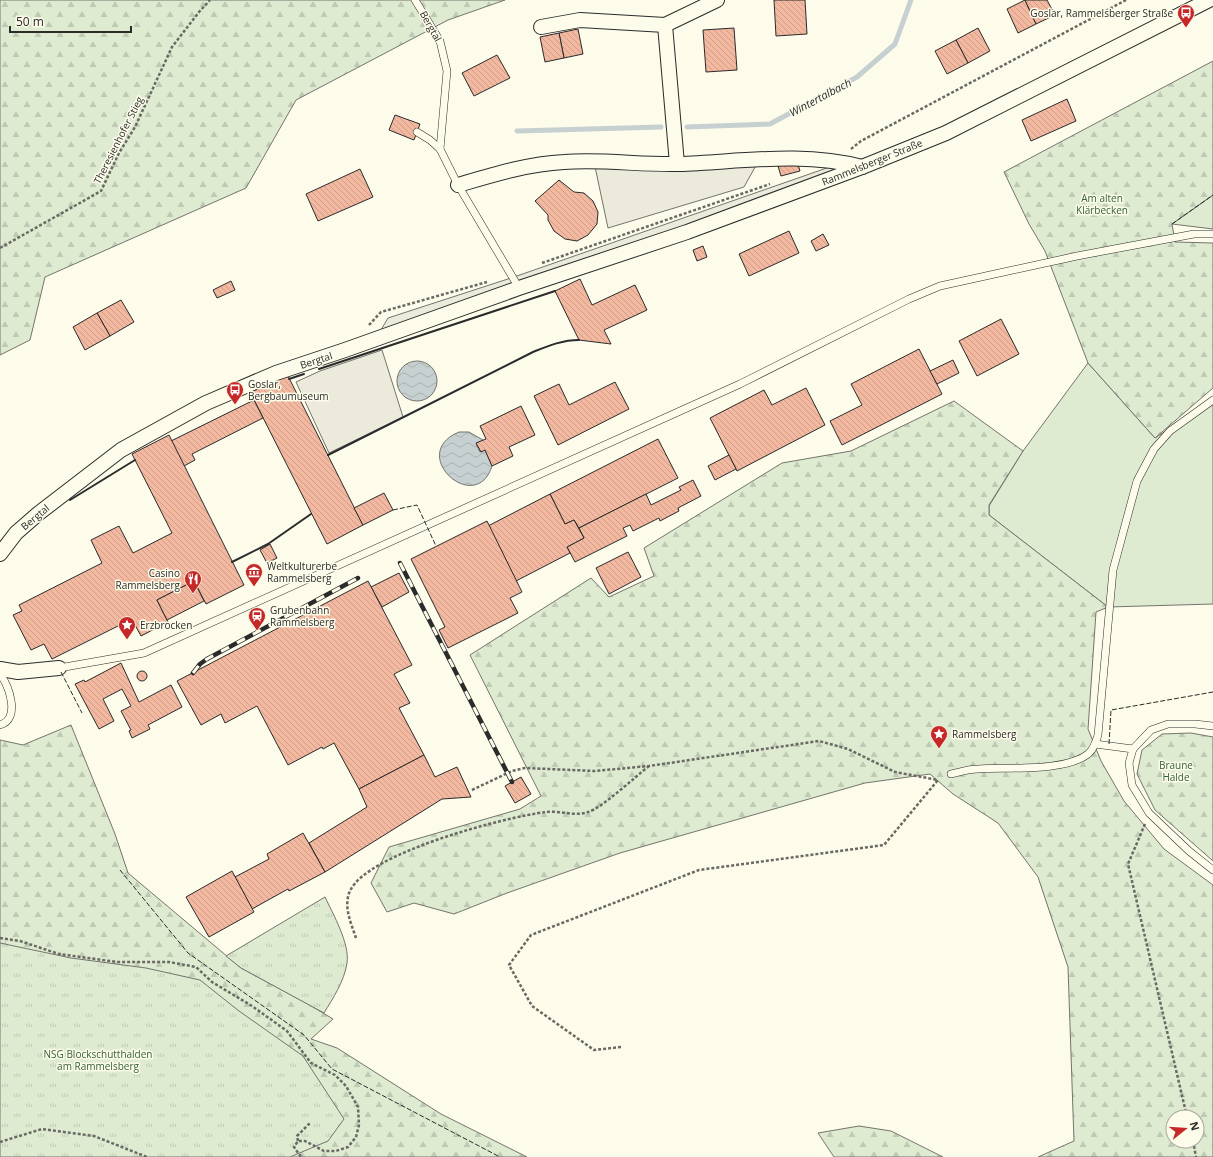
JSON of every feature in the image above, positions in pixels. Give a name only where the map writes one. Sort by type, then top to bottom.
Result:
[{"type":"street","points":[[541,27],[580,20],[665,25],[717,0]]},
{"type":"street","name":"Rammelsberger Straße","points":[[519,288],[687,232],[862,167],[946,133],[1208,0]]},
{"type":"street","points":[[665,25],[677,164]]},
{"type":"street","points":[[458,185],[504,171],[564,162],[677,164],[790,158],[837,160],[862,167]]},
{"type":"street","name":"Bergtal","points":[[0,554],[16,533],[39,513],[121,450],[206,403],[276,373],[519,288]]},
{"type":"street","points":[[0,669],[18,672],[59,668]]},
{"type":"lane","name":"Bergtal","points":[[415,0],[440,41],[447,71],[440,149]]},
{"type":"lane","points":[[416,132],[430,140],[440,149],[458,185],[519,288]]},
{"type":"lane","points":[[59,668],[144,653],[740,384],[909,299],[940,286],[1077,256],[1194,234],[1213,234]]},
{"type":"lane","points":[[951,774],[977,769],[1042,768],[1078,759],[1089,753],[1095,744],[1098,735],[1112,570],[1137,481],[1154,449],[1170,431],[1213,400]]},
{"type":"lane","points":[[0,674],[5,681],[9,692],[11,714],[8,721],[0,725]]},
{"type":"lane","points":[[1213,726],[1168,724],[1151,730],[1133,748],[1129,763],[1132,784],[1149,813],[1189,851],[1213,870]]},
{"type":"lane","points":[[1095,744],[1133,748]]},
{"type":"path","name":"Theresienhofer Stieg","points":[[0,248],[101,191],[119,153],[135,127],[172,47],[210,0]]},
{"type":"path","points":[[837,160],[861,141],[1126,0]]},
{"type":"path","points":[[539,264],[777,181]]},
{"type":"path","points":[[366,328],[381,312],[488,282]]},
{"type":"path","points":[[472,790],[512,771],[525,768],[595,771],[649,766],[819,741],[848,750],[895,772],[938,780]]},
{"type":"path","points":[[356,938],[347,909],[349,892],[357,879],[386,861],[451,834],[526,815],[549,811],[574,814],[589,812],[649,766]]},
{"type":"path","points":[[621,1047],[594,1050],[532,1006],[509,965],[531,935],[699,870],[884,845],[938,780],[951,774]]},
{"type":"path","points":[[1149,813],[1128,864],[1185,1109]]},
{"type":"path","points":[[0,938],[20,941],[59,954],[117,962],[169,962],[196,967],[212,982],[252,1006],[287,1031],[310,1063],[335,1075],[346,1086],[358,1107],[359,1124],[356,1137],[348,1147],[336,1151],[324,1151],[305,1140],[298,1141]]},
{"type":"path","points":[[301,1157],[294,1147],[298,1141],[297,1136],[300,1131],[310,1123]]},
{"type":"path","points":[[0,1142],[42,1129],[94,1136],[147,1157]]},
{"type":"green space","points":[[0,0],[505,0],[448,20],[296,100],[246,188],[45,277],[30,340],[0,355]]},
{"type":"green space","name":"Am alten Klärbecken","points":[[1213,61],[1213,195],[1172,224],[1175,242],[1213,243],[1213,388],[1155,438],[1088,363],[1045,251],[1029,224],[1004,172]]},
{"type":"green space","points":[[1213,195],[1213,229],[1172,224]]},
{"type":"green space","points":[[1088,363],[1155,438],[1213,400],[1213,604],[1108,607],[989,515],[989,506],[1023,451]]},
{"type":"green space","points":[[954,401],[1023,451],[989,505],[989,515],[1108,607],[1096,612],[1088,729],[1101,761],[1124,801],[1164,849],[1213,885],[1213,1157],[1038,1157],[1074,1141],[1068,967],[1038,877],[998,823],[953,794],[930,774],[865,783],[620,853],[507,893],[454,914],[414,903],[387,912],[371,883],[389,847],[520,809],[541,796],[470,655],[591,578],[609,597],[654,576],[644,548],[782,463],[851,451]]},
{"type":"green space","points":[[71,725],[115,834],[128,873],[241,968],[333,1019],[311,1039],[337,1048],[441,1114],[527,1157],[0,1157],[0,740],[23,745]]},
{"type":"green space","name":"Braune Halde","points":[[1191,733],[1213,737],[1213,861],[1155,810],[1137,774],[1142,750],[1162,734]]},
{"type":"green space","points":[[325,897],[340,929],[346,947],[347,963],[346,970],[338,990],[324,1013],[241,968],[226,956]]},
{"type":"green space","name":"NSG Blockschutthalden am Rammelsberg","points":[[0,943],[71,958],[146,968],[200,980],[239,1011],[303,1056],[344,1119],[328,1141],[290,1157],[0,1157]]},
{"type":"green space","points":[[859,1126],[891,1131],[943,1157],[834,1157],[818,1133]]},
{"type":"shaded area","points":[[759,160],[744,187],[608,228],[594,162]]},
{"type":"shaded area","points":[[844,162],[862,167],[375,340],[388,318],[514,277]]},
{"type":"shaded area","points":[[382,350],[403,417],[329,453],[296,382],[320,371]]},
{"type":"water","points":[[421,361],[428,364],[434,370],[437,381],[436,389],[428,398],[421,401],[413,401],[406,398],[398,389],[397,377],[400,370],[409,362]]},
{"type":"water","points":[[459,432],[469,432],[483,440],[476,444],[480,452],[485,450],[492,466],[484,480],[473,485],[461,483],[450,476],[442,466],[440,454],[445,442]]},
{"type":"building","points":[[774,0],[805,0],[807,34],[776,36]]},
{"type":"building","points":[[1025,0],[1036,24],[1018,33],[1007,9]]},
{"type":"building","points":[[1025,0],[1047,0],[1055,15],[1036,24]]},
{"type":"building","points":[[734,28],[737,70],[706,72],[703,30]]},
{"type":"building","points":[[978,28],[990,51],[968,63],[956,40]]},
{"type":"building","points":[[578,29],[583,54],[564,58],[559,33]]},
{"type":"building","points":[[559,33],[564,58],[545,62],[540,37]]},
{"type":"building","points":[[956,40],[968,63],[947,74],[935,51]]},
{"type":"building","points":[[497,55],[510,78],[474,96],[462,73]]},
{"type":"building","points":[[1067,99],[1076,121],[1031,141],[1022,120]]},
{"type":"building","points":[[395,115],[420,124],[414,140],[389,130]]},
{"type":"building","points":[[797,161],[800,171],[781,176],[778,166]]},
{"type":"building","points":[[360,169],[373,197],[318,221],[306,194]]},
{"type":"building","points":[[559,180],[574,192],[584,193],[593,201],[598,212],[597,224],[588,235],[577,241],[565,239],[554,231],[548,220],[548,215],[535,201]]},
{"type":"building","points":[[789,231],[799,253],[749,276],[739,254]]},
{"type":"building","points":[[823,234],[829,245],[816,251],[811,241]]},
{"type":"building","points":[[703,246],[707,257],[697,261],[693,250]]},
{"type":"building","points":[[580,279],[592,305],[635,285],[647,310],[604,330],[611,344],[579,340],[555,291]]},
{"type":"building","points":[[231,281],[235,290],[217,298],[213,290]]},
{"type":"building","points":[[121,300],[134,322],[110,336],[97,313]]},
{"type":"building","points":[[97,313],[110,336],[85,350],[73,327]]},
{"type":"building","points":[[1001,319],[1019,354],[977,376],[959,341]]},
{"type":"building","points":[[919,349],[942,394],[842,445],[830,421],[862,405],[851,384]]},
{"type":"building","points":[[953,360],[959,373],[937,384],[930,371]]},
{"type":"building","points":[[287,374],[363,525],[327,544],[250,392]]},
{"type":"building","points":[[615,382],[629,409],[558,445],[534,396],[559,384],[569,405]]},
{"type":"building","points":[[806,388],[825,425],[737,471],[710,418],[764,390],[772,405]]},
{"type":"building","points":[[254,400],[263,418],[192,454],[195,460],[184,466],[171,441]]},
{"type":"building","points":[[521,406],[535,435],[509,447],[513,456],[492,466],[485,450],[481,452],[476,443],[486,439],[480,426]]},
{"type":"building","points":[[169,435],[244,585],[206,604],[194,581],[157,600],[168,622],[141,636],[135,625],[125,630],[122,624],[52,659],[44,644],[31,650],[13,615],[22,611],[19,605],[102,563],[91,540],[119,526],[133,553],[172,533],[132,454]]},
{"type":"building","points":[[658,439],[678,478],[579,528],[574,520],[565,524],[550,494]]},
{"type":"building","points":[[729,455],[736,469],[715,480],[708,466]]},
{"type":"building","points":[[693,480],[701,496],[678,508],[679,511],[660,521],[659,518],[633,531],[630,525],[623,528],[627,536],[575,562],[567,547],[584,538],[579,528],[646,494],[651,505],[681,490],[679,487]]},
{"type":"building","points":[[384,493],[393,510],[363,525],[354,508]]},
{"type":"building","points":[[550,494],[565,524],[574,520],[584,538],[567,547],[570,553],[516,581],[488,526]]},
{"type":"building","points":[[487,521],[522,592],[510,598],[518,613],[448,648],[439,630],[445,627],[411,559]]},
{"type":"building","points":[[270,544],[277,558],[267,563],[260,550]]},
{"type":"building","points":[[628,552],[641,577],[609,594],[596,568]]},
{"type":"building","points":[[399,573],[409,592],[382,607],[371,587]]},
{"type":"building","points":[[194,581],[204,601],[167,620],[157,600]]},
{"type":"building","points":[[368,581],[412,665],[394,674],[410,703],[399,708],[424,755],[359,789],[334,743],[323,749],[322,747],[288,765],[257,706],[225,723],[221,714],[201,725],[177,681]]},
{"type":"building","points":[[121,663],[139,702],[171,685],[182,707],[148,725],[150,729],[132,738],[129,731],[131,730],[121,711],[131,706],[122,689],[103,699],[114,721],[99,729],[75,684],[84,680],[85,682]]},
{"type":"building","points":[[140,671],[144,671],[147,676],[144,681],[140,681],[137,678],[137,674]]},
{"type":"building","points":[[424,755],[435,777],[457,767],[471,797],[442,799],[325,872],[309,843],[367,807],[359,789]]},
{"type":"building","points":[[521,777],[531,794],[515,803],[505,786]]},
{"type":"building","points":[[303,833],[325,872],[289,891],[288,889],[252,909],[235,877],[269,859],[267,854]]},
{"type":"building","points":[[232,871],[254,912],[209,937],[186,897]]},
{"type":"waterway","name":"Wintertalbach","points":[[687,127],[770,124],[857,77],[895,44],[911,0]]},
{"type":"waterway","name":"Wintertalbach","points":[[517,131],[661,127]]},
{"type":"railway","points":[[400,563],[512,782]]},
{"type":"railway","points":[[193,673],[200,664],[207,659],[358,578]]},
{"type":"fence","points":[[1172,224],[1213,195]]},
{"type":"fence","points":[[393,510],[417,505],[436,546]]},
{"type":"fence","points":[[61,672],[82,713]]},
{"type":"fence","points":[[1109,744],[1111,710],[1213,692]]},
{"type":"fence","points":[[120,870],[188,953],[304,1035],[332,1069],[500,1157]]},
{"type":"wall","points":[[319,369],[555,291]]},
{"type":"wall","points":[[328,455],[533,352],[561,342],[579,340]]},
{"type":"wall","points":[[289,379],[304,374]]},
{"type":"wall","points":[[70,500],[135,460]]},
{"type":"wall","points":[[232,562],[268,544],[311,514]]},
{"type":"place","name":"Goslar, Rammelsberger Straße","points":[[1186,28]]},
{"type":"place","name":"Goslar, Bergbaumuseum","points":[[235,405]]},
{"type":"place","name":"Weltkulturerbe Rammelsberg","points":[[254,587]]},
{"type":"place","name":"Casino Rammelsberg","points":[[193,594]]},
{"type":"place","name":"Grubenbahn Rammelsberg","points":[[257,631]]},
{"type":"place","name":"Erzbrocken","points":[[127,640]]},
{"type":"place","name":"Rammelsberg","points":[[939,749]]}]
